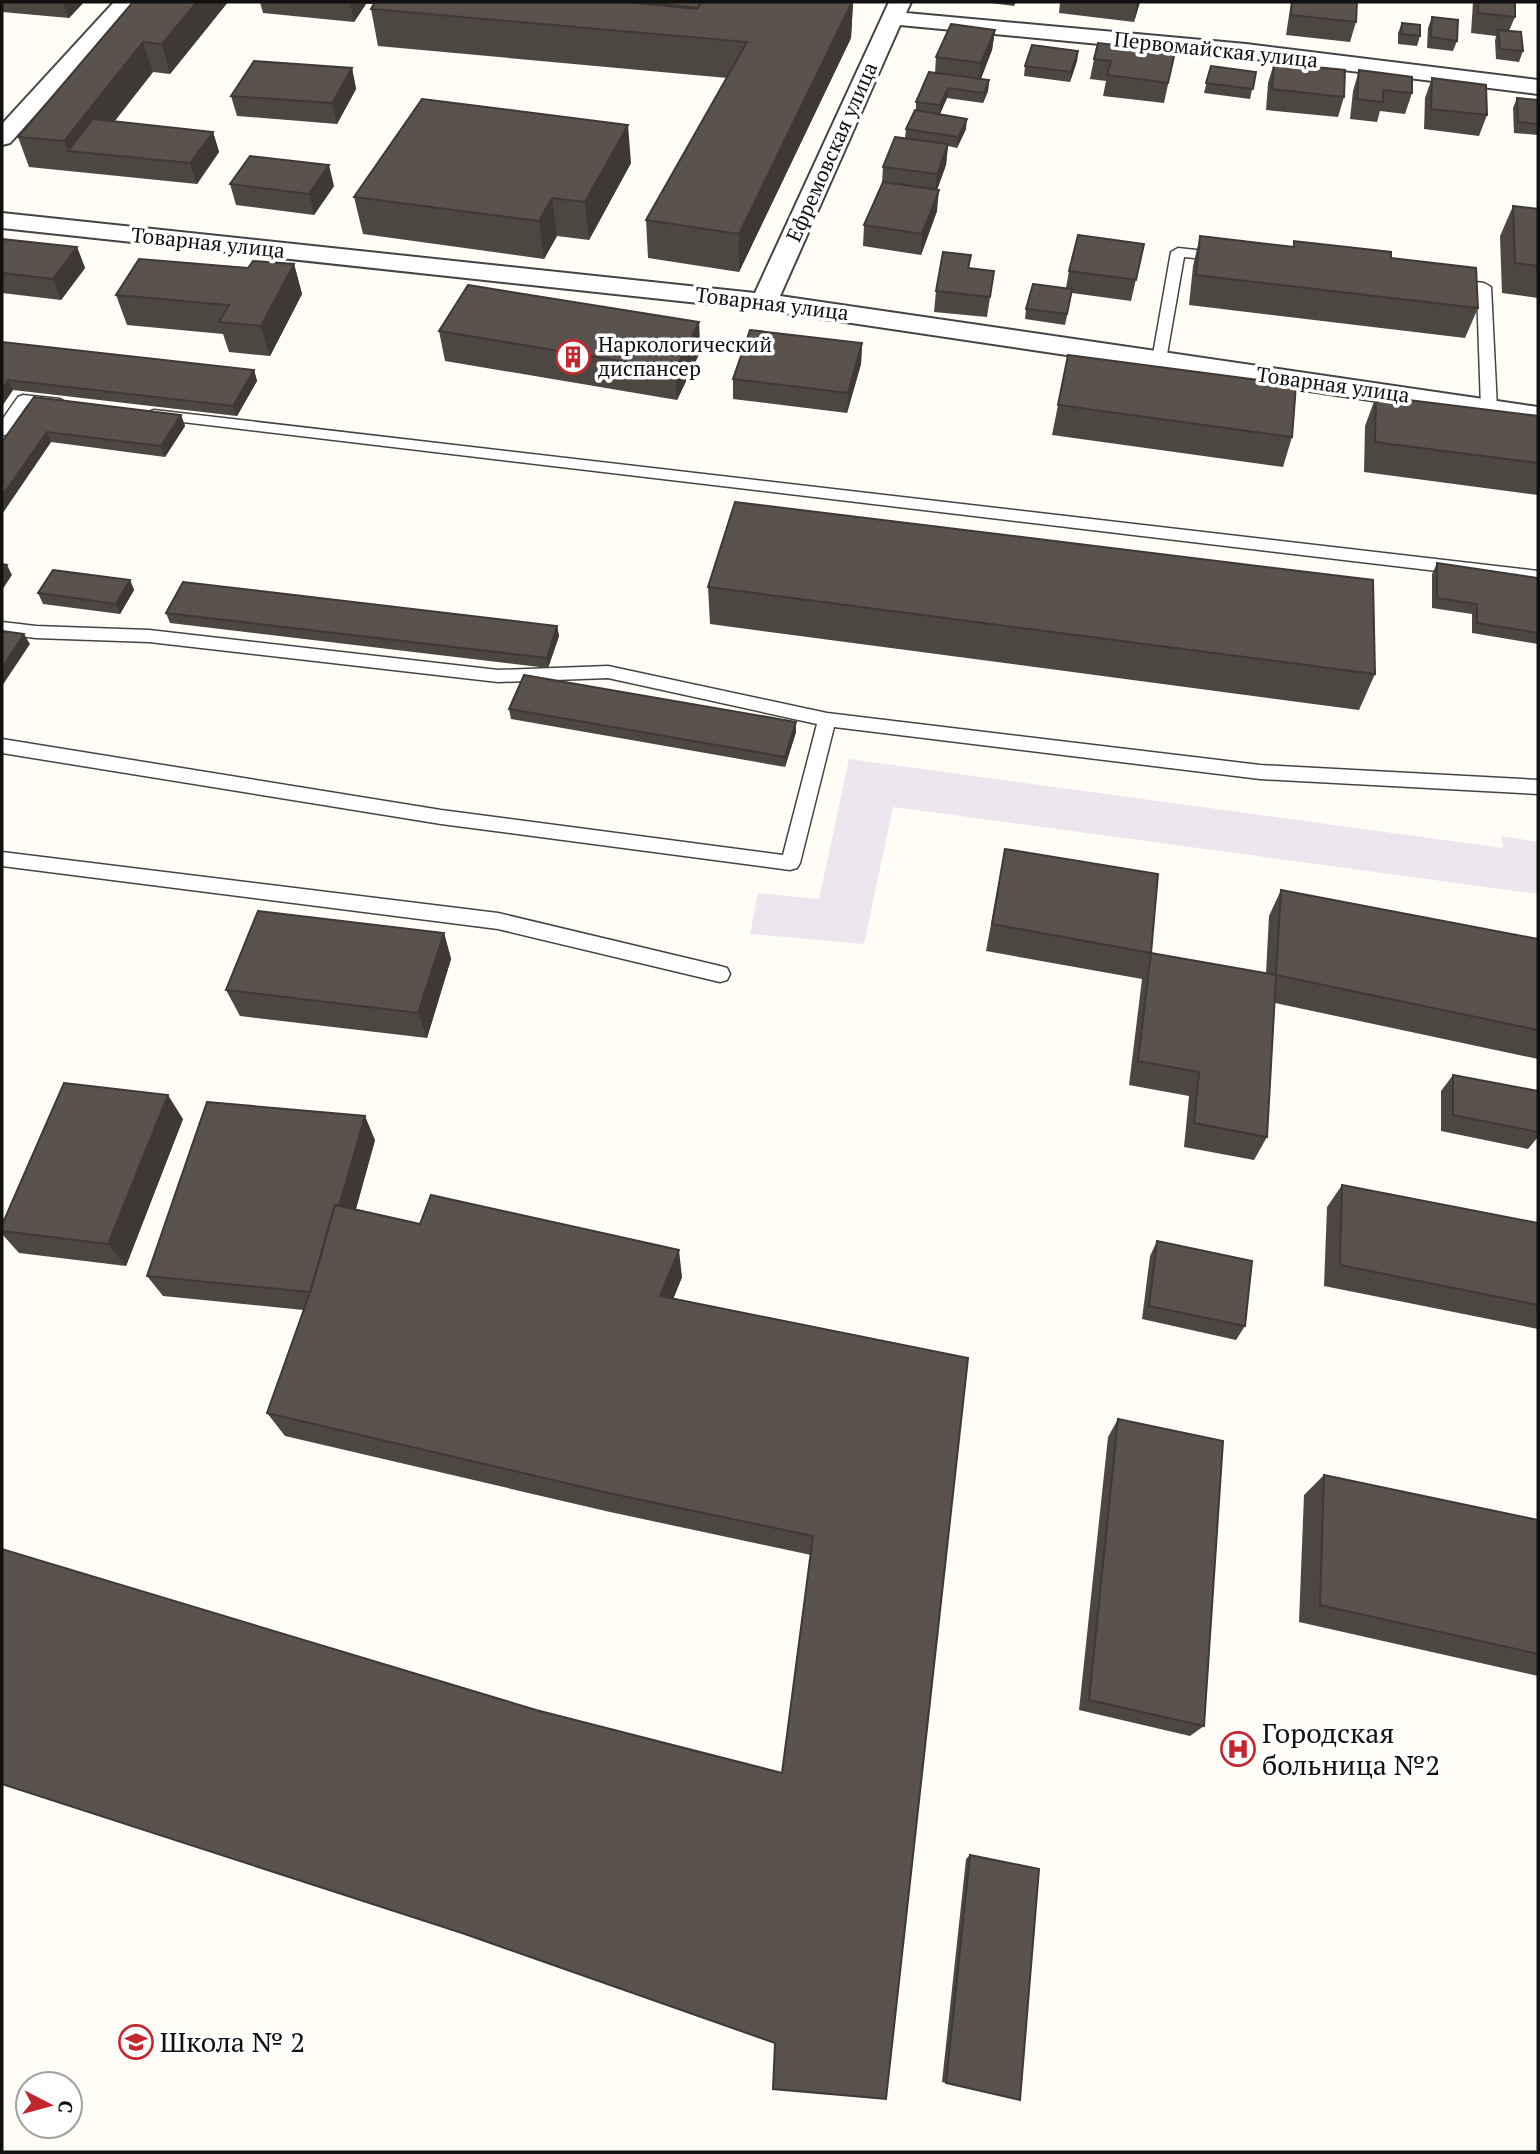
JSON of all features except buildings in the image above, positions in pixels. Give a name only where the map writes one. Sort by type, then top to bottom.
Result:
[{"type":"street","points":[[2,138],[126,2]]},
{"type":"street","name":"Первомайская улица","points":[[896,10],[1538,87]]},
{"type":"street","name":"Ефремовская улица","points":[[764,302],[896,10]]},
{"type":"street","name":"Товарная улица","points":[[2,221],[764,302],[1538,416]]},
{"type":"lane","points":[[1158,360],[1178,252],[1244,260]]},
{"type":"lane","points":[[1431,281],[1484,287],[1489,408]]},
{"type":"lane","points":[[2,431],[23,400],[77,406]]},
{"type":"lane","points":[[131,412],[1538,577]]},
{"type":"lane","points":[[2,628],[36,632],[149,636],[498,676],[608,672],[827,720],[1260,772],[1538,786]]},
{"type":"lane","points":[[2,746],[441,817],[790,863],[827,720]]},
{"type":"lane","points":[[2,859],[498,921],[720,974]]},
{"type":"shaded area","points":[[849,759],[1503,848],[1501,836],[1538,842],[1538,894],[893,807],[864,944],[750,934],[758,893],[819,899]]},
{"type":"place","name":"Наркологический диспансер","points":[[573,357]]},
{"type":"place","name":"Городская больница №2","points":[[1238,1749]]},
{"type":"place","name":"Школа № 2","points":[[136,2042]]}]
